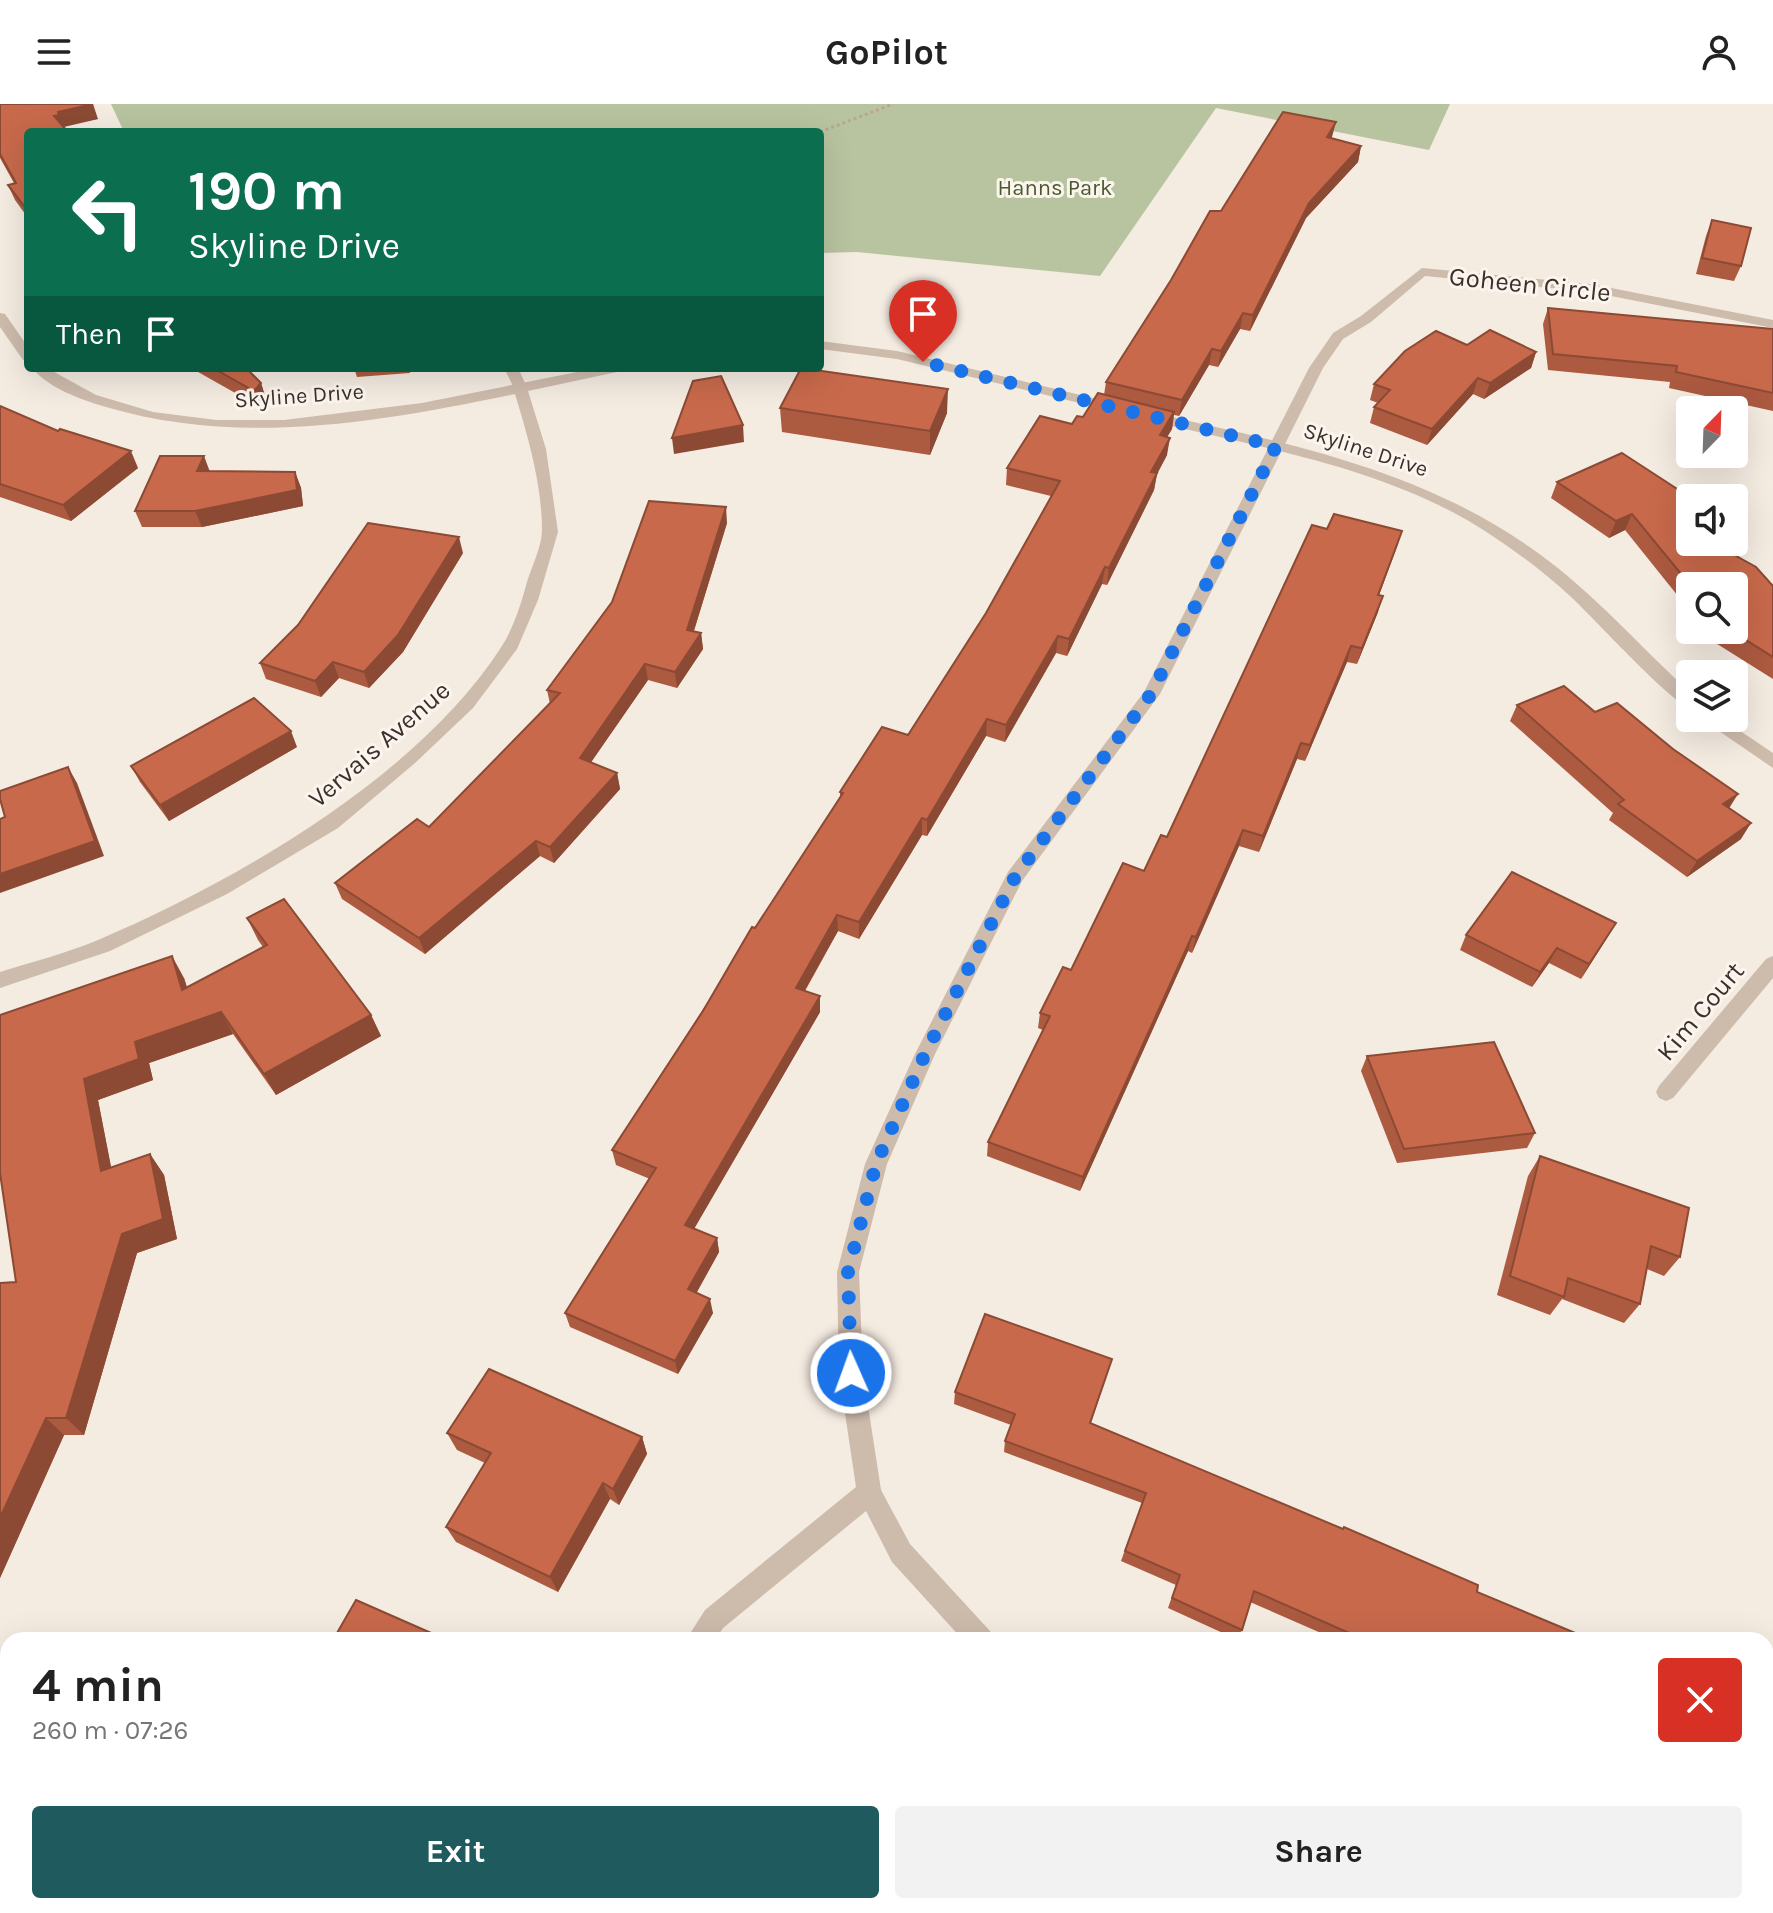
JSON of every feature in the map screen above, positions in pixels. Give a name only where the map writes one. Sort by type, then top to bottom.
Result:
[{"type":"street","name":"Goheen Circle","points":[[974,1632],[901,1553],[869,1492],[851,1373],[848,1272],[876,1164],[925,1054],[1015,877],[1151,694],[1316,368],[1338,336],[1366,319],[1422,272],[1591,288],[1773,324]]},
{"type":"street","points":[[0,317],[24,351]]},
{"type":"street","name":"Skyline Drive","points":[[824,346],[897,355],[1276,446],[1350,465],[1409,486],[1489,527],[1533,557],[1581,598],[1676,689]]},
{"type":"street","name":"Skyline Drive","points":[[45,372],[68,389],[111,406],[154,416],[250,425],[358,417],[597,372]]},
{"type":"street","name":"Vervais Avenue","points":[[0,980],[103,946],[233,882],[332,823],[409,759],[467,704],[509,649],[530,600],[550,532],[539,449],[513,372]]},
{"type":"street","points":[[1729,732],[1773,762]]},
{"type":"street","name":"Kim Court","points":[[1666,1092],[1773,964]]},
{"type":"street","points":[[705,1632],[714,1619],[869,1492]]},
{"type":"path","points":[[824,130],[893,104]]},
{"type":"green space","name":"Hanns Park","points":[[111,104],[1450,104],[1429,150],[1216,108],[1100,276],[857,252],[824,253],[824,128],[122,128]]},
{"type":"building","points":[[0,104],[93,104],[58,112],[59,115],[54,116],[64,128],[24,128],[24,206],[8,185],[16,183],[0,154]]},
{"type":"building","points":[[1283,112],[1336,122],[1327,137],[1361,146],[1309,203],[1253,315],[1243,313],[1221,351],[1212,349],[1182,400],[1106,382],[1171,280],[1210,211],[1221,211]]},
{"type":"building","points":[[1712,220],[1751,228],[1741,266],[1702,258]]},
{"type":"building","points":[[1548,308],[1773,329],[1773,393],[1676,372],[1677,366],[1553,354]]},
{"type":"building","points":[[1490,330],[1536,352],[1490,383],[1478,378],[1432,429],[1374,407],[1390,390],[1374,384],[1405,351],[1436,331],[1467,345]]},
{"type":"building","points":[[824,371],[948,389],[930,431],[780,408],[799,372]]},
{"type":"building","points":[[220,372],[250,372],[261,383],[254,391]]},
{"type":"building","points":[[721,376],[743,425],[672,438],[693,381]]},
{"type":"building","points":[[1098,393],[1174,412],[1160,435],[1170,438],[1151,472],[1157,473],[1069,639],[1058,636],[1006,725],[987,719],[927,820],[922,818],[859,922],[837,915],[796,988],[820,996],[685,1225],[717,1238],[688,1289],[710,1299],[675,1361],[565,1313],[656,1168],[612,1150],[703,1011],[752,927],[755,928],[843,793],[840,792],[882,727],[908,735],[986,613],[1060,481],[1007,468],[1040,416],[1072,424],[1077,416],[1083,417]]},
{"type":"building","points":[[0,406],[58,431],[60,429],[131,451],[63,505],[0,484]]},
{"type":"building","points":[[1622,453],[1676,488],[1676,556],[1736,556],[1756,567],[1773,586],[1773,657],[1748,641],[1748,572],[1680,572],[1632,514],[1616,521],[1557,482]]},
{"type":"building","points":[[160,456],[204,456],[197,471],[295,472],[297,490],[195,511],[135,511]]},
{"type":"building","points":[[649,501],[726,507],[687,630],[701,633],[675,672],[645,664],[580,758],[617,773],[550,847],[536,841],[419,938],[335,883],[417,819],[429,827],[560,693],[547,690],[612,602]]},
{"type":"building","points":[[1334,514],[1402,531],[1378,595],[1383,596],[1362,648],[1351,646],[1310,745],[1301,743],[1263,836],[1243,830],[1083,1177],[988,1142],[1050,1016],[1040,1013],[1063,967],[1071,970],[1123,863],[1144,871],[1161,835],[1167,837],[1312,525],[1327,529]]},
{"type":"building","points":[[368,523],[459,537],[398,635],[364,672],[333,662],[315,681],[260,663],[298,625]]},
{"type":"building","points":[[1564,686],[1595,712],[1617,703],[1673,749],[1738,794],[1723,804],[1751,823],[1697,861],[1618,804],[1624,800],[1517,705]]},
{"type":"building","points":[[254,698],[291,731],[160,805],[131,766]]},
{"type":"building","points":[[68,767],[95,841],[0,874],[0,819],[5,817],[0,791]]},
{"type":"building","points":[[1512,872],[1616,923],[1589,964],[1557,948],[1540,972],[1466,935]]},
{"type":"building","points":[[284,899],[371,1015],[264,1074],[221,1012],[135,1042],[139,1059],[84,1079],[101,1171],[150,1154],[163,1219],[122,1234],[66,1418],[46,1418],[0,1518],[0,1283],[16,1282],[0,1173],[0,1015],[172,956],[182,990],[267,945],[247,918]]},
{"type":"building","points":[[1494,1042],[1535,1133],[1404,1149],[1367,1056]]},
{"type":"building","points":[[1540,1156],[1689,1208],[1680,1257],[1651,1246],[1640,1304],[1568,1278],[1564,1297],[1510,1276]]},
{"type":"building","points":[[985,1314],[1112,1359],[1090,1423],[1478,1585],[1477,1592],[1573,1632],[1347,1632],[1254,1591],[1242,1630],[1172,1598],[1180,1575],[1125,1551],[1146,1493],[1005,1441],[1015,1414],[955,1392]]},
{"type":"building","points":[[489,1369],[642,1437],[613,1489],[603,1483],[550,1577],[446,1527],[491,1453],[447,1433]]},
{"type":"building","points":[[356,1600],[429,1632],[338,1632]]},
{"type":"route","points":[[851,1373],[848,1272],[876,1164],[925,1054],[1015,877],[1151,694],[1276,446],[923,362]]}]
